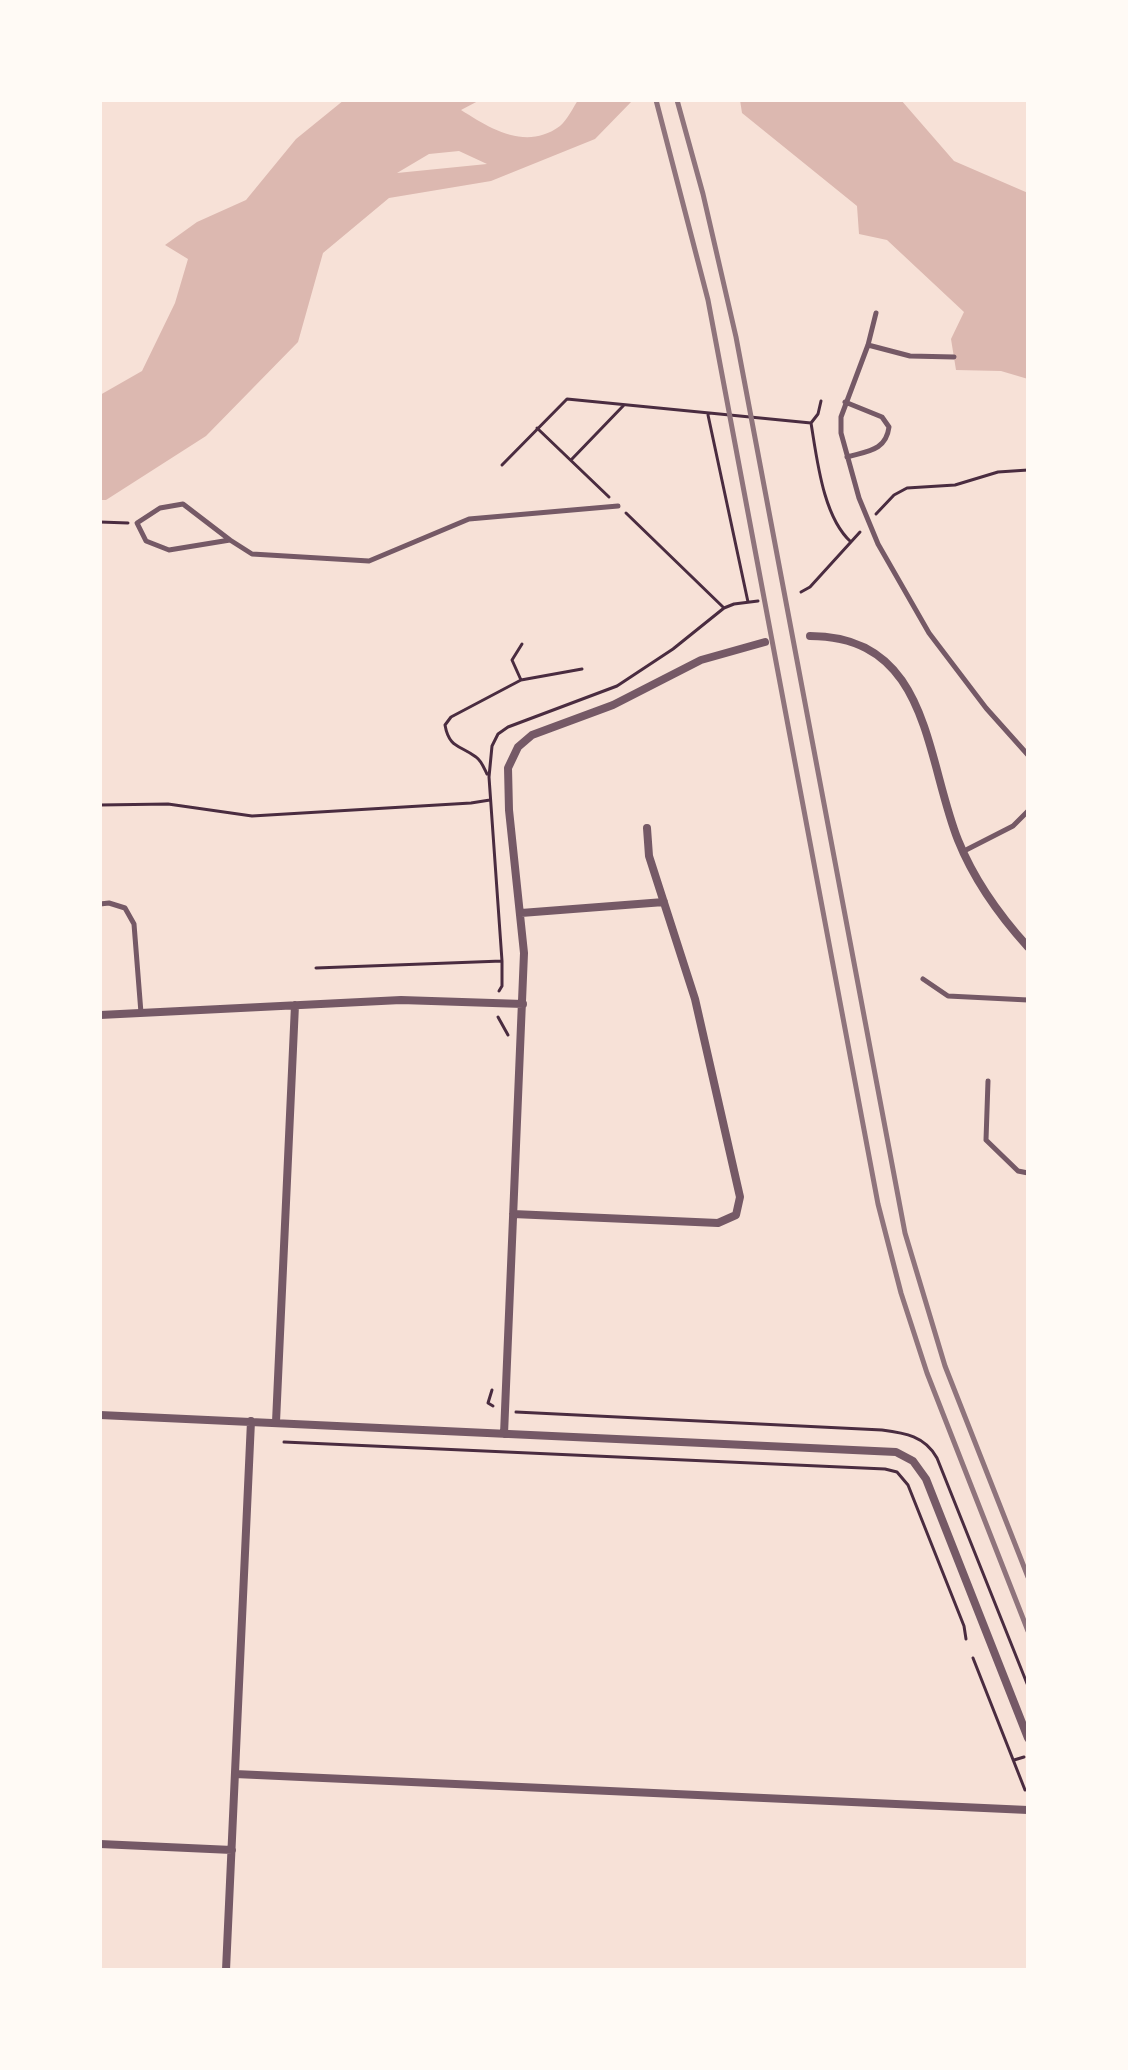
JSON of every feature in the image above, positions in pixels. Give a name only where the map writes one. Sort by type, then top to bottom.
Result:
[{"type":"street","points":[[810,636],[832,637],[863,645],[897,673],[908,689],[921,720],[963,851],[990,899],[1028,947]]},
{"type":"street","points":[[504,1434],[524,953],[508,768],[518,747],[532,735],[594,714],[701,660],[765,642]]},
{"type":"street","points":[[513,1214],[718,1223],[736,1215],[740,1197],[699,1014],[649,856],[647,828]]},
{"type":"street","points":[[521,913],[664,902]]},
{"type":"street","points":[[100,1015],[401,1000],[523,1004]]},
{"type":"street","points":[[276,1422],[295,1005]]},
{"type":"street","points":[[100,1415],[883,1450],[908,1457],[926,1479],[1028,1738]]},
{"type":"street","points":[[226,1970],[251,1421]]},
{"type":"street","points":[[235,1774],[1028,1810]]},
{"type":"street","points":[[100,1844],[232,1850]]},
{"type":"lane","points":[[876,313],[840,425],[859,498],[878,544],[912,606],[962,678],[1028,755]]},
{"type":"lane","points":[[868,345],[910,356],[954,357]]},
{"type":"lane","points":[[845,402],[882,417],[889,427],[881,446],[847,457]]},
{"type":"lane","points":[[230,540],[169,550],[146,541],[137,523],[160,508],[183,504],[252,554],[369,561],[469,519],[618,506]]},
{"type":"lane","points":[[963,851],[1013,826],[1028,811]]},
{"type":"lane","points":[[100,904],[109,903],[125,908],[134,924],[141,1013]]},
{"type":"lane","points":[[923,979],[948,996],[1028,1000]]},
{"type":"lane","points":[[988,1081],[986,1140],[1018,1171],[1028,1173]]},
{"type":"path","points":[[502,465],[567,399],[811,423]]},
{"type":"path","points":[[821,401],[818,414],[811,423],[826,497],[835,524],[851,542]]},
{"type":"path","points":[[571,460],[624,405]]},
{"type":"path","points":[[708,415],[748,602]]},
{"type":"path","points":[[537,428],[724,608]]},
{"type":"path","points":[[876,514],[894,495],[907,488],[955,485],[998,472],[1028,470]]},
{"type":"path","points":[[100,522],[137,523]]},
{"type":"path","points":[[801,592],[810,587],[861,531]]},
{"type":"path","points":[[508,1035],[498,1019],[496,994],[502,986],[502,961],[490,800],[490,751],[503,730],[529,717],[591,698],[633,678],[724,608],[758,601]]},
{"type":"path","points":[[521,680],[512,660],[522,644]]},
{"type":"path","points":[[489,777],[479,758],[460,749],[447,737],[445,725],[451,717],[521,680],[582,669]]},
{"type":"path","points":[[100,805],[168,804],[252,816],[490,800]]},
{"type":"path","points":[[316,968],[502,961]]},
{"type":"path","points":[[493,1376],[488,1403],[528,1415],[882,1430],[905,1433],[921,1440],[930,1446],[937,1458],[1028,1686]]},
{"type":"path","points":[[284,1442],[885,1469],[897,1472],[908,1485],[964,1626],[966,1639]]},
{"type":"path","points":[[973,1658],[1025,1790]]},
{"type":"path","points":[[1014,1760],[1024,1757]]},
{"type":"shaded area","points":[[344,100],[480,100],[461,110],[497,130],[534,137],[560,126],[578,100],[633,100],[595,139],[491,181],[389,198],[323,253],[298,342],[206,436],[106,500],[100,500],[100,395],[142,371],[175,303],[188,259],[165,245],[197,222],[246,200],[296,139]],"holes":[[[459,151],[487,164],[397,173],[429,154]]]},
{"type":"shaded area","points":[[740,100],[901,100],[954,161],[1028,193],[1028,379],[1001,371],[956,370],[951,339],[964,312],[887,240],[859,234],[857,206],[742,113]]},
{"type":"railway","points":[[656,100],[708,300],[878,1204],[901,1293],[927,1373],[1028,1631]]},
{"type":"railway","points":[[677,100],[703,194],[736,337],[905,1233],[945,1366],[1028,1577]]}]
